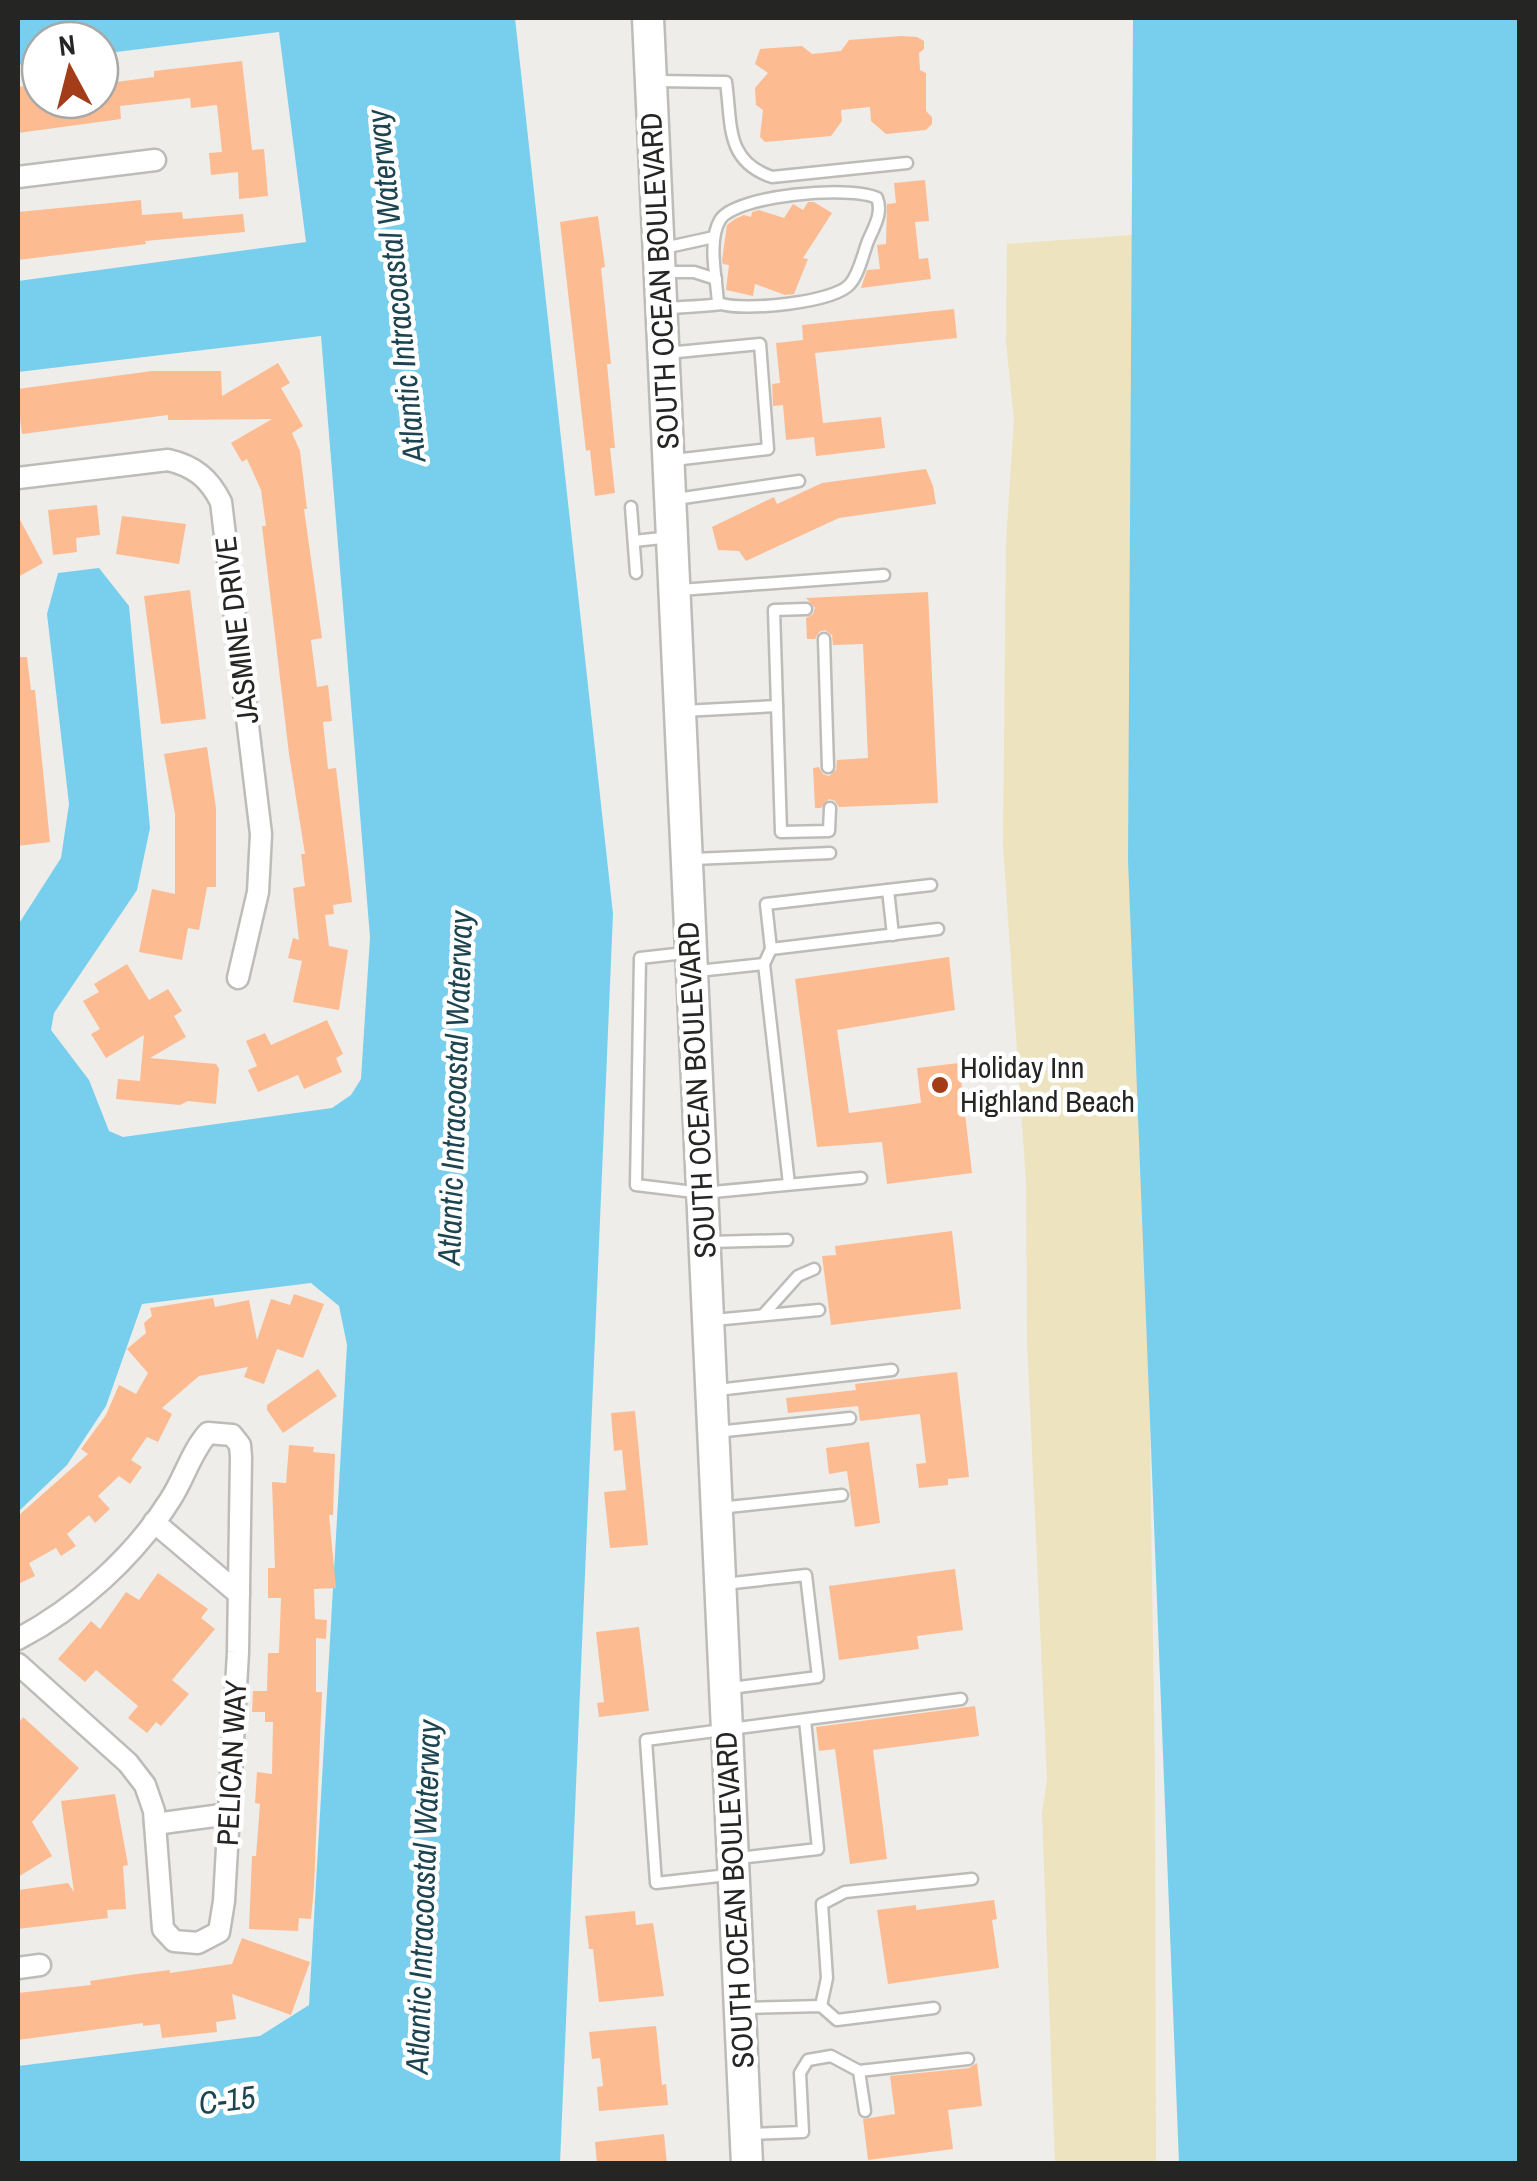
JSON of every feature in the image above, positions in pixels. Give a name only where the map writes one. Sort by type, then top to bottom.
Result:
[{"type":"main road","name":"SOUTH OCEAN BOULEVARD","points":[[648,18],[746,2149]]},
{"type":"street","points":[[18,177],[154,160]]},
{"type":"street","name":"JASMINE DRIVE","points":[[18,478],[168,460],[182,463],[206,478],[221,502],[260,834],[258,892],[238,978]]},
{"type":"street","name":"PELICAN WAY","points":[[18,1638],[70,1606],[105,1576],[154,1522],[188,1470],[198,1443],[208,1433],[232,1434],[240,1445],[242,1458],[224,1901],[219,1932],[198,1942],[174,1941],[163,1929],[155,1824]]},
{"type":"street","points":[[154,1522],[239,1594]]},
{"type":"street","points":[[18,1664],[138,1774],[150,1798],[155,1824],[229,1814]]},
{"type":"street","points":[[18,1968],[40,1965]]},
{"type":"lane","points":[[650,80],[726,82],[734,148],[757,172],[772,177],[907,163]]},
{"type":"lane","points":[[661,308],[754,306],[822,298],[849,285],[880,204],[870,194],[828,191],[745,204],[722,216],[714,237],[718,304]]},
{"type":"lane","points":[[659,261],[714,237]]},
{"type":"lane","points":[[659,261],[716,279]]},
{"type":"lane","points":[[663,354],[760,344],[768,449],[668,460]]},
{"type":"lane","points":[[670,500],[798,482]]},
{"type":"lane","points":[[632,507],[636,574]]},
{"type":"lane","points":[[634,540],[672,536]]},
{"type":"lane","points":[[674,591],[884,575]]},
{"type":"lane","points":[[806,608],[774,610],[781,832],[830,830],[830,808]]},
{"type":"lane","points":[[824,638],[828,767]]},
{"type":"lane","points":[[680,711],[777,706]]},
{"type":"lane","points":[[686,860],[830,853]]},
{"type":"lane","points":[[789,1184],[764,964],[771,949],[766,904],[931,885]]},
{"type":"lane","points":[[888,890],[893,934]]},
{"type":"lane","points":[[771,949],[938,929]]},
{"type":"lane","points":[[764,964],[640,958],[636,1185],[702,1193],[861,1178]]},
{"type":"lane","points":[[704,1242],[787,1240]]},
{"type":"lane","points":[[762,1316],[798,1276],[814,1269]]},
{"type":"lane","points":[[708,1321],[819,1310]]},
{"type":"lane","points":[[711,1390],[892,1370]]},
{"type":"lane","points":[[713,1432],[850,1418]]},
{"type":"lane","points":[[717,1508],[842,1495]]},
{"type":"lane","points":[[720,1584],[806,1575],[818,1676],[725,1689]]},
{"type":"lane","points":[[805,1720],[818,1850],[656,1883],[646,1740],[962,1699]]},
{"type":"lane","points":[[821,2006],[826,1978],[822,1904],[845,1892],[972,1879]]},
{"type":"lane","points":[[740,2008],[821,2006],[837,2020],[934,2008]]},
{"type":"lane","points":[[746,2149],[802,2132],[800,2073],[808,2060],[831,2056],[859,2071],[968,2058]]},
{"type":"lane","points":[[859,2071],[864,2111]]},
{"type":"sand","points":[[1132,235],[1155,1781],[1156,2163],[1055,2163],[1042,1814],[1047,1779],[1027,1341],[1026,1182],[1003,846],[1006,542],[1014,420],[1006,342],[1007,244]]},
{"type":"water","points":[[18,18],[515,18],[613,914],[560,2163],[18,2163],[18,2066],[260,2036],[309,2005],[347,1345],[339,1306],[311,1283],[142,1304],[106,1406],[67,1465],[18,1512],[18,925],[61,858],[69,804],[47,614],[58,573],[99,568],[129,606],[150,828],[137,890],[54,1013],[51,1030],[89,1080],[109,1131],[123,1137],[332,1108],[351,1095],[361,1079],[370,937],[321,336],[18,372],[18,281],[306,242],[279,32],[120,52],[120,20],[20,20],[18,65]]},
{"type":"water","points":[[1133,18],[1519,18],[1519,2163],[1179,2163],[1128,860]]},
{"type":"building","points":[[901,36],[924,41],[924,49],[919,53],[920,70],[926,73],[926,111],[932,117],[926,130],[886,134],[871,121],[870,107],[841,110],[842,121],[831,136],[765,142],[760,137],[763,110],[756,105],[755,88],[768,73],[755,64],[760,49],[802,46],[812,54],[841,51],[849,40]]},
{"type":"building","points":[[242,61],[252,150],[264,149],[268,196],[239,199],[238,172],[211,175],[209,153],[222,152],[217,105],[191,108],[190,98],[120,106],[120,81],[154,77],[154,71]]},
{"type":"building","points":[[18,87],[20,120],[114,120],[18,133]]},
{"type":"building","points":[[925,180],[929,221],[915,222],[919,259],[928,258],[931,279],[861,288],[867,270],[880,269],[877,245],[886,244],[887,204],[896,203],[894,183]]},
{"type":"building","points":[[141,200],[142,215],[182,212],[183,219],[243,214],[245,232],[145,241],[146,244],[18,260],[18,212]]},
{"type":"building","points":[[808,202],[832,213],[803,258],[808,259],[794,294],[785,295],[755,284],[753,296],[726,290],[729,265],[722,260],[727,225],[759,210],[784,218],[793,204],[803,210]]},
{"type":"building","points":[[598,216],[611,364],[607,364],[615,493],[595,496],[590,450],[586,451],[560,222]]},
{"type":"building","points":[[954,309],[957,338],[815,353],[823,423],[881,417],[885,448],[816,456],[814,437],[786,440],[783,405],[773,406],[772,384],[780,383],[776,343],[803,340],[802,325]]},
{"type":"building","points":[[278,363],[290,383],[281,388],[303,426],[292,433],[300,451],[322,638],[311,640],[317,687],[328,685],[332,721],[323,722],[328,769],[336,768],[352,902],[333,905],[334,914],[325,915],[329,946],[348,950],[339,1010],[293,1002],[302,961],[288,958],[293,938],[299,940],[293,888],[305,886],[301,854],[305,854],[289,754],[261,490],[247,459],[242,462],[231,443],[272,419],[168,420],[168,415],[22,434],[18,405],[18,389],[152,371],[221,371],[222,396]]},
{"type":"building","points":[[926,469],[936,504],[839,518],[746,561],[739,551],[718,550],[712,527],[774,497],[777,504],[822,483]]},
{"type":"building","points":[[97,505],[100,535],[76,538],[77,552],[53,555],[48,510]]},
{"type":"building","points":[[18,516],[43,563],[18,577]]},
{"type":"building","points":[[122,516],[186,524],[179,564],[116,554]]},
{"type":"building","points":[[190,590],[206,719],[161,724],[144,596]]},
{"type":"building","points":[[928,592],[938,803],[839,807],[829,799],[821,808],[815,808],[813,768],[819,767],[829,776],[836,770],[837,760],[868,758],[863,644],[833,645],[832,635],[825,630],[815,639],[807,639],[806,618],[815,608],[806,598]]},
{"type":"building","points":[[18,657],[27,657],[31,690],[35,690],[50,842],[18,846]]},
{"type":"building","points":[[207,747],[216,808],[216,887],[207,887],[199,930],[188,928],[182,960],[139,952],[152,889],[175,894],[175,814],[164,754]]},
{"type":"building","name":"Holiday Inn Highland Beach","points":[[949,957],[955,1010],[837,1030],[849,1113],[921,1103],[917,1068],[959,1063],[972,1173],[887,1184],[882,1142],[817,1147],[795,979]]},
{"type":"building","points":[[127,964],[149,1000],[168,989],[182,1011],[174,1016],[186,1037],[150,1058],[216,1064],[216,1104],[116,1099],[118,1079],[140,1081],[144,1035],[106,1058],[91,1034],[100,1029],[83,1001],[99,992],[94,984]]},
{"type":"building","points":[[327,1020],[343,1054],[336,1058],[342,1072],[304,1089],[298,1075],[258,1092],[248,1070],[257,1066],[246,1041],[265,1033],[271,1045]]},
{"type":"building","points":[[952,1231],[961,1309],[831,1325],[822,1256],[836,1255],[835,1246]]},
{"type":"building","points":[[294,1294],[324,1304],[303,1358],[277,1349],[264,1384],[244,1377],[248,1367],[199,1376],[162,1408],[172,1414],[158,1442],[147,1437],[131,1460],[142,1467],[130,1484],[119,1476],[98,1496],[110,1509],[95,1523],[89,1515],[67,1534],[76,1546],[61,1556],[56,1548],[29,1563],[35,1576],[18,1584],[18,1516],[88,1454],[81,1449],[106,1415],[119,1385],[136,1394],[148,1373],[127,1349],[146,1333],[144,1323],[152,1316],[150,1308],[213,1298],[215,1307],[249,1300],[257,1340],[271,1299],[290,1305]]},
{"type":"building","points":[[318,1369],[337,1396],[283,1433],[267,1405]]},
{"type":"building","points":[[957,1372],[969,1477],[948,1479],[948,1485],[919,1488],[916,1464],[926,1463],[920,1414],[860,1421],[858,1406],[788,1413],[786,1398],[856,1390],[855,1384]]},
{"type":"building","points":[[635,1411],[648,1545],[610,1548],[604,1492],[626,1490],[622,1450],[614,1451],[611,1413]]},
{"type":"building","points":[[869,1442],[880,1523],[855,1527],[847,1471],[829,1474],[826,1448]]},
{"type":"building","points":[[289,1445],[335,1454],[333,1515],[329,1515],[336,1588],[314,1589],[315,1619],[327,1620],[326,1639],[316,1638],[316,1692],[322,1692],[314,1886],[311,1919],[299,1918],[298,1931],[249,1929],[252,1856],[256,1856],[260,1804],[255,1803],[257,1772],[272,1774],[273,1722],[265,1722],[265,1712],[252,1712],[253,1691],[267,1691],[268,1653],[279,1653],[281,1598],[268,1598],[268,1568],[275,1568],[272,1482],[286,1483]]},
{"type":"building","points":[[955,1569],[963,1630],[917,1636],[919,1649],[839,1660],[829,1586]]},
{"type":"building","points":[[158,1573],[208,1609],[201,1618],[215,1629],[172,1680],[189,1694],[161,1726],[156,1722],[147,1733],[128,1718],[138,1706],[96,1670],[85,1682],[58,1659],[91,1621],[100,1629],[126,1592],[139,1600]]},
{"type":"building","points":[[639,1627],[649,1711],[599,1717],[597,1703],[604,1702],[596,1632]]},
{"type":"building","points":[[975,1706],[979,1736],[873,1750],[887,1859],[850,1864],[835,1749],[819,1751],[816,1727]]},
{"type":"building","points":[[23,1717],[79,1768],[32,1822],[52,1856],[18,1877],[18,1724]]},
{"type":"building","points":[[115,1794],[128,1865],[123,1866],[126,1909],[107,1910],[108,1918],[18,1929],[18,1890],[68,1883],[74,1892],[61,1801]]},
{"type":"building","points":[[994,1900],[997,1919],[992,1920],[999,1968],[888,1984],[877,1910],[916,1905],[916,1910]]},
{"type":"building","points":[[635,1911],[636,1925],[653,1923],[664,1996],[599,2002],[585,1916]]},
{"type":"building","points":[[242,1938],[310,1962],[291,2015],[232,1994],[236,2019],[216,2022],[217,2032],[162,2038],[160,2024],[143,2023],[18,2040],[18,1993],[232,1964]]},
{"type":"building","points":[[656,2026],[668,2105],[599,2111],[597,2087],[603,2086],[600,2058],[592,2059],[589,2032]]},
{"type":"building","points":[[977,2063],[982,2106],[948,2110],[953,2149],[868,2160],[863,2119],[895,2114],[890,2076],[969,2068]]},
{"type":"building","points":[[664,2134],[667,2164],[597,2164],[595,2142]]},
{"type":"place","name":"Holiday Inn Highland Beach","points":[[940,1085]]},
{"type":"water label","name":"Atlantic Intracoastal Waterway","points":[[396,286]]},
{"type":"water label","name":"Atlantic Intracoastal Waterway","points":[[455,1088]]},
{"type":"water label","name":"Atlantic Intracoastal Waterway","points":[[423,1897]]},
{"type":"water label","name":"C-15","points":[[227,2100]]}]
